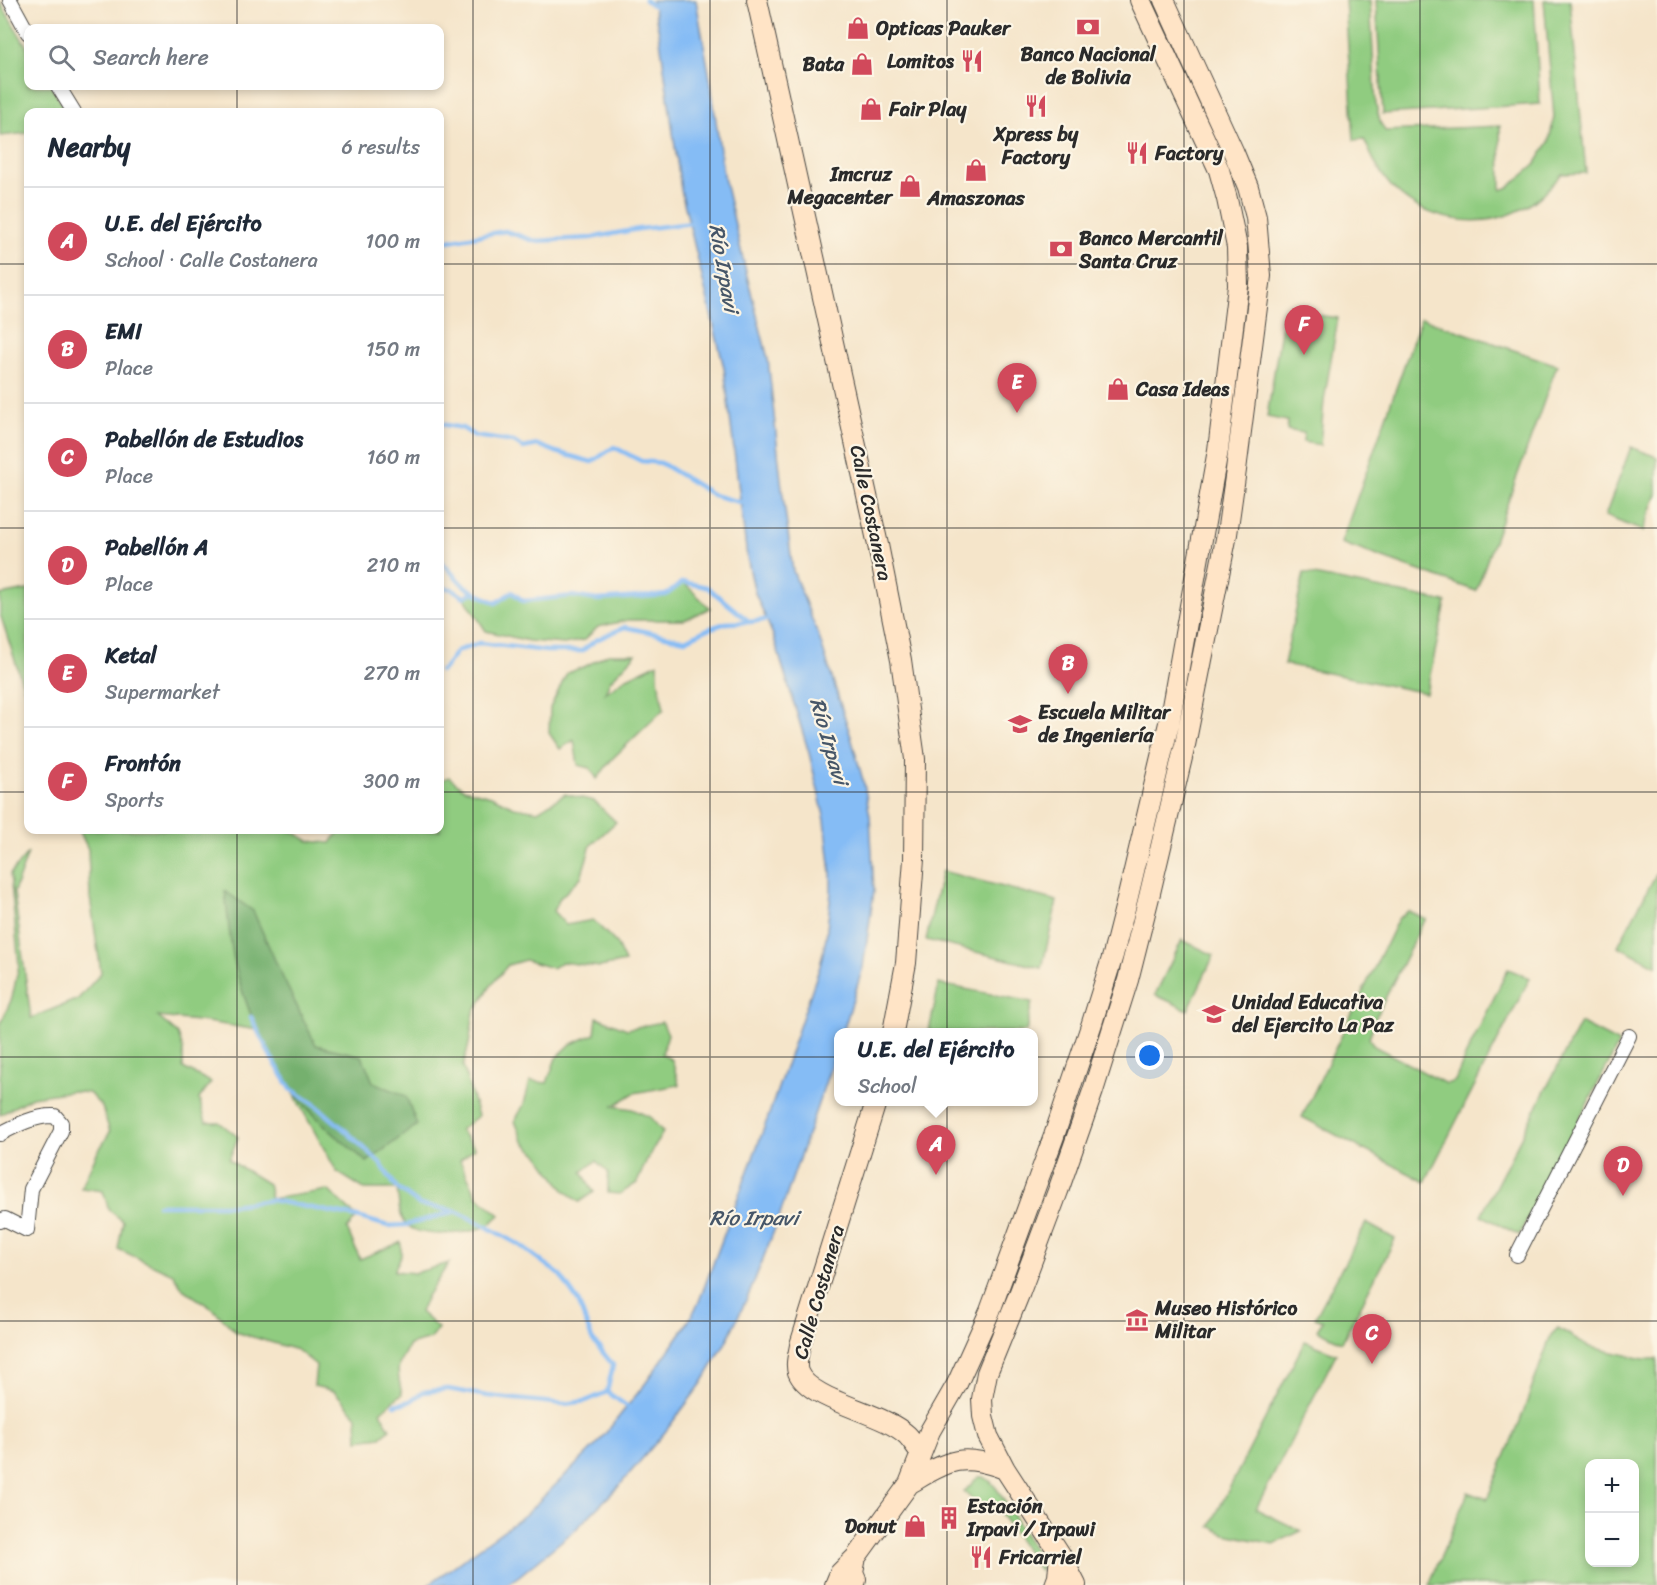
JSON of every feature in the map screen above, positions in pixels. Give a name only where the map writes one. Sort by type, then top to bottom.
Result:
[{"type":"main road","name":"Calle Costanera","points":[[757,0],[878,545],[901,660],[915,759],[914,859],[906,963],[894,1028]]},
{"type":"main road","points":[[835,1585],[840,1573],[856,1557],[909,1484],[930,1431],[957,1384],[994,1302],[1072,1083],[1113,955],[1169,723],[1218,450],[1238,286],[1237,247],[1219,170],[1140,0]]},
{"type":"main road","points":[[1076,1585],[1060,1554],[1005,1469],[988,1436],[982,1399],[987,1373],[1058,1191],[1093,1091],[1134,960],[1185,745],[1227,534],[1261,276],[1256,217],[1248,187],[1164,0]]},
{"type":"main road","points":[[1218,450],[1239,452]]},
{"type":"main road","points":[[1132,880],[1152,885]]},
{"type":"main road","points":[[1092,1023],[1113,1030]]},
{"type":"main road","points":[[1072,1083],[1093,1091]]},
{"type":"main road","name":"Calle Costanera","points":[[874,1106],[800,1345],[798,1372],[804,1382],[814,1390],[876,1417],[906,1434],[921,1453]]},
{"type":"main road","points":[[909,1484],[958,1460],[981,1462],[1005,1469]]},
{"type":"main road","points":[[1054,1585],[1058,1577],[1060,1554]]},
{"type":"main road","points":[[856,1557],[853,1573],[856,1583]]},
{"type":"street","points":[[10,0],[24,26]]},
{"type":"street","points":[[60,90],[72,108]]},
{"type":"street","points":[[1517,1255],[1629,1036]]},
{"type":"street","points":[[0,1134],[45,1115],[55,1116],[61,1123],[61,1131],[31,1189],[27,1230],[5,1220],[0,1221]]},
{"type":"green space","points":[[1345,0],[1370,0],[1376,105],[1385,131],[1500,126],[1501,190],[1509,187],[1534,166],[1549,142],[1554,117],[1544,0],[1570,0],[1586,173],[1562,174],[1526,207],[1488,220],[1454,219],[1422,209],[1408,201],[1385,179],[1364,139],[1354,140]]},
{"type":"green space","points":[[1376,0],[1534,0],[1540,104],[1383,114]]},
{"type":"green space","points":[[0,2],[24,42],[24,90],[54,90],[63,108],[24,108],[24,133],[0,136]]},
{"type":"green space","points":[[1284,311],[1338,318],[1324,401],[1320,445],[1303,442],[1304,433],[1287,430],[1287,421],[1267,417]]},
{"type":"green space","points":[[1421,318],[1557,365],[1476,591],[1341,543]]},
{"type":"green space","points":[[1631,447],[1657,457],[1657,494],[1643,531],[1605,516]]},
{"type":"green space","points":[[1304,573],[1446,602],[1426,693],[1284,664]]},
{"type":"green space","points":[[683,582],[710,608],[684,620],[628,620],[598,627],[584,640],[564,644],[529,641],[486,631],[464,597],[474,592],[496,603],[512,592],[523,601],[573,596],[597,600],[666,595]]},
{"type":"green space","points":[[24,591],[24,689],[0,614],[0,595]]},
{"type":"green space","points":[[608,654],[636,654],[610,681],[605,693],[625,679],[658,663],[658,679],[664,709],[612,759],[597,779],[590,768],[578,765],[574,740],[560,749],[549,733],[550,708],[567,673]]},
{"type":"green space","points":[[449,777],[464,789],[491,796],[514,807],[538,811],[565,794],[594,801],[616,822],[591,845],[581,877],[560,898],[553,911],[566,925],[593,920],[616,943],[625,962],[600,967],[562,962],[552,968],[525,960],[508,965],[492,984],[474,1012],[463,1066],[478,1116],[460,1130],[475,1148],[460,1160],[477,1196],[500,1215],[491,1223],[477,1229],[444,1234],[423,1232],[407,1225],[399,1208],[397,1189],[364,1189],[337,1172],[258,1030],[158,1017],[178,1034],[183,1049],[183,1068],[211,1082],[199,1099],[206,1122],[219,1122],[238,1137],[229,1160],[268,1184],[271,1199],[328,1190],[357,1217],[347,1229],[360,1259],[401,1242],[401,1256],[394,1271],[415,1273],[449,1263],[427,1296],[420,1312],[438,1328],[430,1339],[409,1345],[398,1368],[402,1394],[380,1412],[390,1429],[381,1437],[358,1440],[357,1416],[334,1391],[314,1386],[316,1365],[297,1350],[236,1332],[213,1309],[184,1290],[173,1274],[118,1249],[123,1221],[109,1210],[103,1191],[81,1188],[96,1155],[110,1132],[102,1107],[89,1093],[72,1091],[32,1097],[0,1115],[0,1025],[12,998],[19,965],[10,874],[28,853],[14,892],[31,1018],[78,999],[101,973],[90,897],[88,849],[81,834],[297,834],[309,841],[331,843],[337,834],[444,834],[444,779]]},
{"type":"green space","points":[[942,871],[1057,901],[1042,968],[926,940]]},
{"type":"green space","points":[[1657,872],[1657,966],[1618,946]]},
{"type":"green space","points":[[225,891],[253,911],[316,1045],[362,1056],[373,1082],[406,1096],[417,1125],[367,1162],[308,1109],[291,1089],[273,1061],[250,1012],[239,980],[231,946]]},
{"type":"green space","points":[[1408,911],[1426,919],[1376,1017],[1369,1038],[1374,1046],[1446,1084],[1455,1081],[1508,969],[1530,978],[1425,1182],[1302,1117],[1398,919]]},
{"type":"green space","points":[[1182,940],[1214,955],[1188,1010],[1155,995]]},
{"type":"green space","points":[[939,984],[1032,1002],[1027,1028],[930,1028]]},
{"type":"green space","points":[[597,1017],[627,1029],[662,1022],[668,1034],[662,1054],[672,1060],[679,1085],[634,1093],[613,1106],[632,1109],[650,1117],[663,1132],[647,1159],[637,1183],[620,1194],[608,1193],[608,1172],[596,1161],[582,1172],[594,1192],[579,1202],[564,1190],[540,1157],[523,1141],[515,1121],[524,1104],[530,1081],[547,1083],[556,1058],[571,1044],[595,1034]]},
{"type":"green space","points":[[1580,1023],[1619,1043],[1519,1235],[1481,1215]]},
{"type":"green space","points":[[1366,1223],[1395,1239],[1342,1342],[1317,1330],[1323,1321],[1315,1318]]},
{"type":"green space","points":[[1558,1328],[1590,1347],[1644,1359],[1657,1359],[1657,1585],[1429,1585],[1468,1492],[1487,1499],[1520,1421],[1551,1335]]},
{"type":"green space","points":[[1305,1341],[1336,1354],[1256,1509],[1301,1531],[1274,1544],[1225,1534],[1210,1526]]},
{"type":"green space","points":[[979,1477],[990,1481],[997,1489],[1041,1562],[1040,1571],[999,1511],[988,1513],[964,1492]]},
{"type":"water","name":"Río Irpavi","points":[[652,0],[696,0],[711,84],[723,173],[768,359],[793,571],[819,637],[851,737],[870,816],[874,891],[863,967],[844,1028],[834,1028],[834,1058],[777,1223],[750,1292],[726,1342],[702,1383],[665,1432],[618,1487],[576,1529],[519,1576],[506,1585],[428,1585],[526,1514],[597,1444],[645,1384],[685,1327],[698,1304],[767,1120],[820,966],[826,938],[831,873],[825,820],[809,753],[773,635],[755,593],[747,557],[724,368],[681,190],[659,32]]},
{"type":"waterway","points":[[645,0],[657,8]]},
{"type":"waterway","points":[[444,238],[448,241],[505,231],[535,241],[590,238],[639,229],[693,223]]},
{"type":"waterway","points":[[444,425],[462,428],[475,436],[514,442],[523,448],[538,445],[592,462],[614,447],[641,461],[661,463],[713,495],[743,503]]},
{"type":"waterway","points":[[444,564],[463,585],[474,592]]},
{"type":"waterway","points":[[444,588],[452,589],[464,597],[474,592],[496,603],[512,592],[523,601],[573,596],[597,600],[666,595],[683,582],[707,587],[750,622],[770,619]]},
{"type":"waterway","points":[[444,668],[457,651],[480,643],[546,651],[582,651],[596,640],[625,627],[685,640],[726,623],[750,622]]},
{"type":"waterway","points":[[251,1017],[270,1055],[291,1089],[317,1106],[347,1132],[380,1163],[397,1188],[420,1205],[456,1211],[487,1227],[518,1244],[560,1275],[578,1301],[592,1339],[613,1365],[607,1392],[631,1409]]},
{"type":"waterway","points":[[158,1205],[232,1205],[271,1200],[357,1217],[388,1226],[406,1225],[453,1212]]},
{"type":"waterway","points":[[395,1405],[411,1401],[423,1392],[448,1389],[487,1396],[564,1404],[586,1401],[607,1392]]},
{"type":"place","name":"Banco Nacional de Bolivia","points":[[1088,27]]},
{"type":"place","name":"Opticas Pauker","points":[[858,28]]},
{"type":"place","name":"Lomitos","points":[[972,61]]},
{"type":"place","name":"Bata","points":[[862,64]]},
{"type":"place","name":"Xpress by Factory","points":[[1036,106]]},
{"type":"place","name":"Fair Play","points":[[871,109]]},
{"type":"place","name":"Factory","points":[[1137,153]]},
{"type":"place","name":"Amaszonas","points":[[976,170]]},
{"type":"place","name":"Imcruz Megacenter","points":[[910,186]]},
{"type":"place","name":"Banco Mercantil Santa Cruz","points":[[1061,249]]},
{"type":"place","name":"Frontón","points":[[1304,355]]},
{"type":"place","name":"Casa Ideas","points":[[1118,389]]},
{"type":"place","name":"Ketal","points":[[1017,413]]},
{"type":"place","name":"EMI","points":[[1068,694]]},
{"type":"place","name":"Escuela Militar de Ingeniería","points":[[1020,724]]},
{"type":"place","name":"Unidad Educativa del Ejercito La Paz","points":[[1214,1014]]},
{"type":"place","name":"U.E. del Ejército","points":[[936,1175]]},
{"type":"place","name":"Pabellón A","points":[[1623,1196]]},
{"type":"place","name":"Museo Histórico Militar","points":[[1137,1320]]},
{"type":"place","name":"Pabellón de Estudios","points":[[1372,1364]]},
{"type":"place","name":"Estación Irpavi / Irpawi","points":[[949,1518]]},
{"type":"place","name":"Donut","points":[[915,1526]]},
{"type":"place","name":"Fricarriel","points":[[981,1557]]}]
